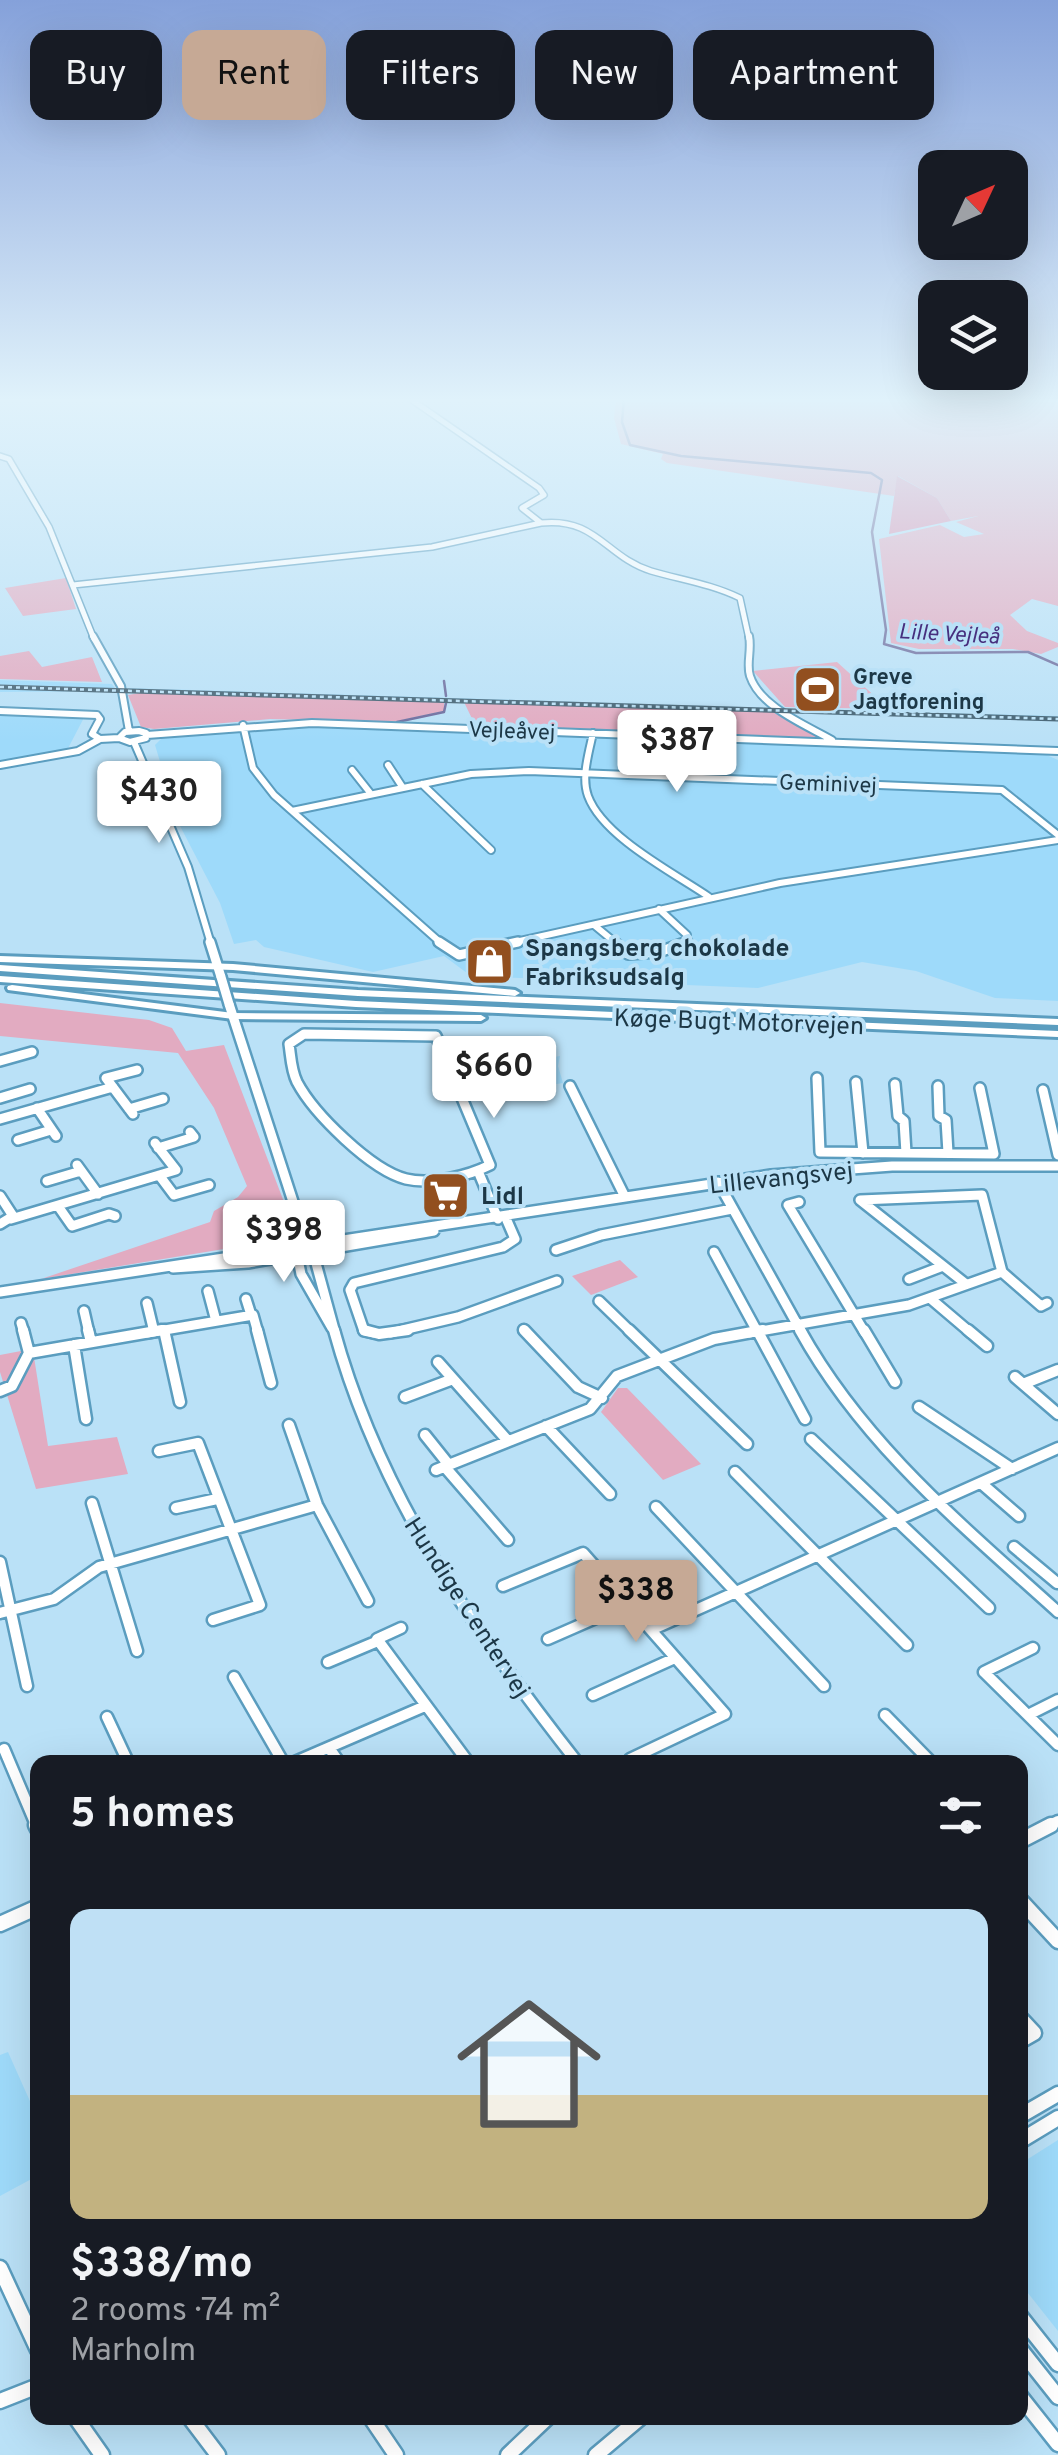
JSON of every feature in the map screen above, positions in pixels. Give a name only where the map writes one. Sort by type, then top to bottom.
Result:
[{"type":"highway","points":[[0,959],[497,990],[567,1002]]},
{"type":"highway","name":"Køge Bugt Motorvejen","points":[[0,968],[258,988],[1058,1022]]},
{"type":"highway","name":"Køge Bugt Motorvejen","points":[[0,979],[287,1000],[1058,1034]]},
{"type":"highway","points":[[0,987],[231,1010],[619,1022],[671,1018]]},
{"type":"street","points":[[41,513],[100,653],[121,686],[129,731]]},
{"type":"street","points":[[527,513],[540,523]]},
{"type":"street","points":[[74,586],[432,546],[568,520],[647,570],[710,584],[740,598],[752,651],[748,670],[752,682],[783,713],[834,742]]},
{"type":"street","points":[[0,711],[96,715],[100,720],[92,734],[100,739]]},
{"type":"street","name":"Vejleåvej","points":[[147,735],[312,723],[1058,751]]},
{"type":"street","points":[[243,726],[254,768],[292,811],[449,951],[459,955],[780,882],[1058,838]]},
{"type":"street","points":[[119,738],[129,731],[147,735]]},
{"type":"street","points":[[592,733],[586,790],[599,815],[709,898]]},
{"type":"street","points":[[0,765],[78,750],[100,739],[134,742],[147,735]]},
{"type":"street","name":"Hundige Centervej","points":[[134,742],[188,867],[231,1010],[312,1247],[333,1330],[364,1421],[397,1495],[449,1586],[528,1701],[571,1755]]},
{"type":"street","points":[[388,765],[403,788]]},
{"type":"street","points":[[352,770],[371,794]]},
{"type":"street","name":"Geminivej","points":[[292,811],[495,771],[588,773],[1002,790],[1058,838]]},
{"type":"street","points":[[422,784],[491,850]]},
{"type":"street","points":[[594,925],[628,954],[659,952],[687,944],[690,938],[659,910]]},
{"type":"street","points":[[310,1033],[436,1036],[489,1160],[490,1165],[478,1171],[406,1179],[348,1140],[330,1125],[294,1077],[291,1040],[310,1033]]},
{"type":"street","points":[[0,1061],[32,1052]]},
{"type":"street","points":[[137,1070],[106,1078],[131,1111],[163,1099]]},
{"type":"street","points":[[816,1078],[820,1152],[994,1154],[980,1088]]},
{"type":"street","points":[[856,1082],[863,1153]]},
{"type":"street","points":[[895,1084],[898,1116],[904,1121],[906,1153]]},
{"type":"street","points":[[570,1086],[625,1197]]},
{"type":"street","points":[[938,1086],[939,1116],[946,1120],[948,1154]]},
{"type":"street","points":[[0,1119],[112,1087]]},
{"type":"street","points":[[0,1098],[30,1089]]},
{"type":"street","points":[[1044,1090],[1058,1155]]},
{"type":"street","points":[[18,1140],[54,1133],[36,1108]]},
{"type":"street","points":[[0,1224],[176,1170],[156,1146],[194,1137],[190,1132]]},
{"type":"street","points":[[973,1154],[974,1165]]},
{"type":"street","name":"Lillevangsvej","points":[[0,1292],[164,1268],[225,1266],[312,1247],[718,1182],[850,1168],[1058,1166]]},
{"type":"street","points":[[47,1181],[79,1168],[98,1194]]},
{"type":"street","points":[[478,1171],[515,1239],[503,1247],[354,1283],[350,1290],[364,1331],[376,1335],[442,1322],[557,1281]]},
{"type":"street","points":[[159,1176],[174,1195],[208,1184]]},
{"type":"street","points":[[718,1182],[814,1355],[854,1412],[938,1502],[1058,1612]]},
{"type":"street","points":[[966,1284],[858,1199],[982,1195],[1002,1272],[1041,1306],[1047,1303]]},
{"type":"street","points":[[0,1196],[12,1212],[11,1219]]},
{"type":"street","points":[[800,1202],[788,1205],[895,1382]]},
{"type":"street","points":[[58,1206],[72,1226],[109,1214],[116,1216]]},
{"type":"street","points":[[556,1250],[601,1236],[732,1209]]},
{"type":"street","name":"Hundige Centervej","points":[[298,1214],[291,1224],[295,1250],[306,1285],[333,1330]]},
{"type":"street","points":[[714,1252],[724,1281],[805,1419]]},
{"type":"street","points":[[909,1278],[943,1266]]},
{"type":"street","points":[[443,1467],[590,1410],[617,1376],[714,1339],[931,1300],[1002,1272]]},
{"type":"street","points":[[208,1291],[216,1321]]},
{"type":"street","points":[[246,1298],[271,1383]]},
{"type":"street","points":[[931,1300],[987,1346]]},
{"type":"street","points":[[599,1301],[747,1444]]},
{"type":"street","points":[[147,1303],[180,1402]]},
{"type":"street","points":[[84,1311],[91,1342]]},
{"type":"street","points":[[29,1353],[251,1316]]},
{"type":"street","points":[[0,1392],[12,1386],[29,1353],[21,1323]]},
{"type":"street","points":[[524,1330],[578,1387],[602,1398]]},
{"type":"street","points":[[74,1345],[86,1418]]},
{"type":"street","points":[[438,1362],[508,1441]]},
{"type":"street","points":[[1058,1370],[1019,1381],[1058,1414]]},
{"type":"street","points":[[405,1397],[453,1379]]},
{"type":"street","points":[[920,1407],[1012,1469]]},
{"type":"street","points":[[289,1425],[318,1505],[368,1601]]},
{"type":"street","points":[[546,1426],[610,1494]]},
{"type":"street","points":[[425,1435],[443,1467],[508,1540]]},
{"type":"street","points":[[811,1439],[989,1608]]},
{"type":"street","points":[[159,1451],[198,1443],[216,1499],[260,1605],[213,1620]]},
{"type":"street","points":[[651,1630],[1056,1450]]},
{"type":"street","points":[[735,1472],[908,1645]]},
{"type":"street","points":[[981,1483],[1019,1516]]},
{"type":"street","points":[[176,1508],[216,1499]]},
{"type":"street","points":[[92,1503],[138,1651]]},
{"type":"street","points":[[4,1612],[54,1599],[94,1569],[318,1505]]},
{"type":"street","points":[[656,1506],[824,1686]]},
{"type":"street","points":[[1014,1547],[1057,1584]]},
{"type":"street","points":[[503,1586],[583,1548],[725,1714],[739,1720]]},
{"type":"street","points":[[0,1562],[4,1612],[26,1686]]},
{"type":"street","points":[[1017,1573],[1034,1564]]},
{"type":"street","points":[[548,1639],[628,1604]]},
{"type":"street","points":[[328,1662],[401,1628]]},
{"type":"street","points":[[378,1641],[463,1755]]},
{"type":"street","points":[[1033,1648],[984,1672],[1058,1744]]},
{"type":"street","points":[[593,1695],[675,1658]]},
{"type":"street","points":[[234,1677],[279,1755]]},
{"type":"street","points":[[1028,1715],[1058,1700]]},
{"type":"street","points":[[312,1755],[426,1706]]},
{"type":"street","points":[[638,1755],[725,1714]]},
{"type":"street","points":[[885,1715],[924,1755]]},
{"type":"street","points":[[108,1718],[125,1755]]},
{"type":"street","points":[[329,1748],[334,1755]]},
{"type":"street","points":[[4,1750],[30,1810]]},
{"type":"street","points":[[1028,1837],[1058,1821]]},
{"type":"street","points":[[1028,1909],[1058,1941]]},
{"type":"street","points":[[0,1924],[30,1911]]},
{"type":"street","points":[[1028,2024],[1041,2033],[1028,2038]]},
{"type":"street","points":[[1028,2111],[1058,2094]]},
{"type":"street","points":[[1028,2136],[1058,2118]]},
{"type":"street","points":[[0,2268],[30,2333]]},
{"type":"street","points":[[1028,2326],[1058,2364]]},
{"type":"street","points":[[1028,2359],[1058,2397]]},
{"type":"street","points":[[0,2402],[30,2389]]},
{"type":"street","points":[[1028,2406],[1058,2444]]},
{"type":"street","points":[[81,2425],[102,2455]]},
{"type":"street","points":[[195,2425],[218,2455]]},
{"type":"street","points":[[376,2425],[396,2455]]},
{"type":"street","points":[[508,2455],[540,2425]]},
{"type":"street","points":[[596,2455],[632,2425]]},
{"type":"shaded area","points":[[892,513],[946,513],[951,521],[889,534]]},
{"type":"shaded area","points":[[946,513],[1058,513],[1058,606],[1032,599],[1010,615],[1027,631],[1058,643],[1058,647],[1041,654],[1013,649],[919,649],[891,643],[879,539],[940,525],[964,537],[984,534],[956,522],[978,516],[951,521]]},
{"type":"shaded area","points":[[66,578],[76,609],[23,616],[5,588]]},
{"type":"shaded area","points":[[29,651],[42,667],[92,657],[102,682],[0,679],[0,656]]},
{"type":"shaded area","name":"Greve Jagtforening","points":[[837,662],[889,709],[785,707],[753,671]]},
{"type":"shaded area","points":[[0,680],[112,684],[117,691],[0,692]]},
{"type":"shaded area","points":[[127,688],[775,708],[780,713],[141,693]]},
{"type":"shaded area","points":[[145,692],[444,702],[444,711],[393,722],[270,719],[154,729],[141,727],[128,695]]},
{"type":"shaded area","points":[[464,702],[773,712],[823,738],[476,727]]},
{"type":"shaded area","points":[[0,707],[88,710],[64,756],[0,767]]},
{"type":"shaded area","points":[[781,709],[1058,716],[1058,720],[789,713]]},
{"type":"shaded area","points":[[322,726],[1042,753],[1058,760],[1058,1001],[995,998],[916,971],[862,962],[758,988],[471,976],[444,956],[373,972],[264,947],[256,940],[234,944],[220,903],[179,824],[155,745],[163,737],[253,727]]},
{"type":"shaded area","points":[[0,1003],[149,1020],[172,1028],[186,1051],[224,1045],[284,1202],[273,1241],[41,1279],[210,1222],[214,1211],[238,1197],[247,1186],[214,1108],[178,1053],[0,1036]]},
{"type":"shaded area","points":[[560,1056],[558,1066],[563,1083],[479,1096],[469,1073]]},
{"type":"shaded area","points":[[620,1260],[638,1277],[591,1295],[572,1276]]},
{"type":"shaded area","points":[[21,1351],[34,1357],[48,1446],[117,1437],[128,1474],[36,1489],[0,1372],[0,1355]]},
{"type":"shaded area","points":[[618,1388],[627,1388],[701,1464],[663,1480],[601,1412]]},
{"type":"shaded area","points":[[8,2052],[30,2101],[30,2180],[0,2196],[0,2055]]},
{"type":"shaded area","points":[[1058,2140],[1058,2331],[1028,2293],[1028,2159]]},
{"type":"waterway","name":"Lille Vejleå","points":[[876,513],[872,532],[886,630],[884,644],[916,653],[1028,652],[1058,665]]},
{"type":"waterway","points":[[444,681],[446,696]]},
{"type":"waterway","points":[[397,722],[444,712],[446,703]]},
{"type":"railway","points":[[0,687],[1058,719]]},
{"type":"place","name":"Greve Jagtforening","points":[[818,689]]},
{"type":"place","name":"Spangsberg chokolade Fabriksudsalg","points":[[490,961]]},
{"type":"place","name":"Lidl","points":[[446,1195]]}]
